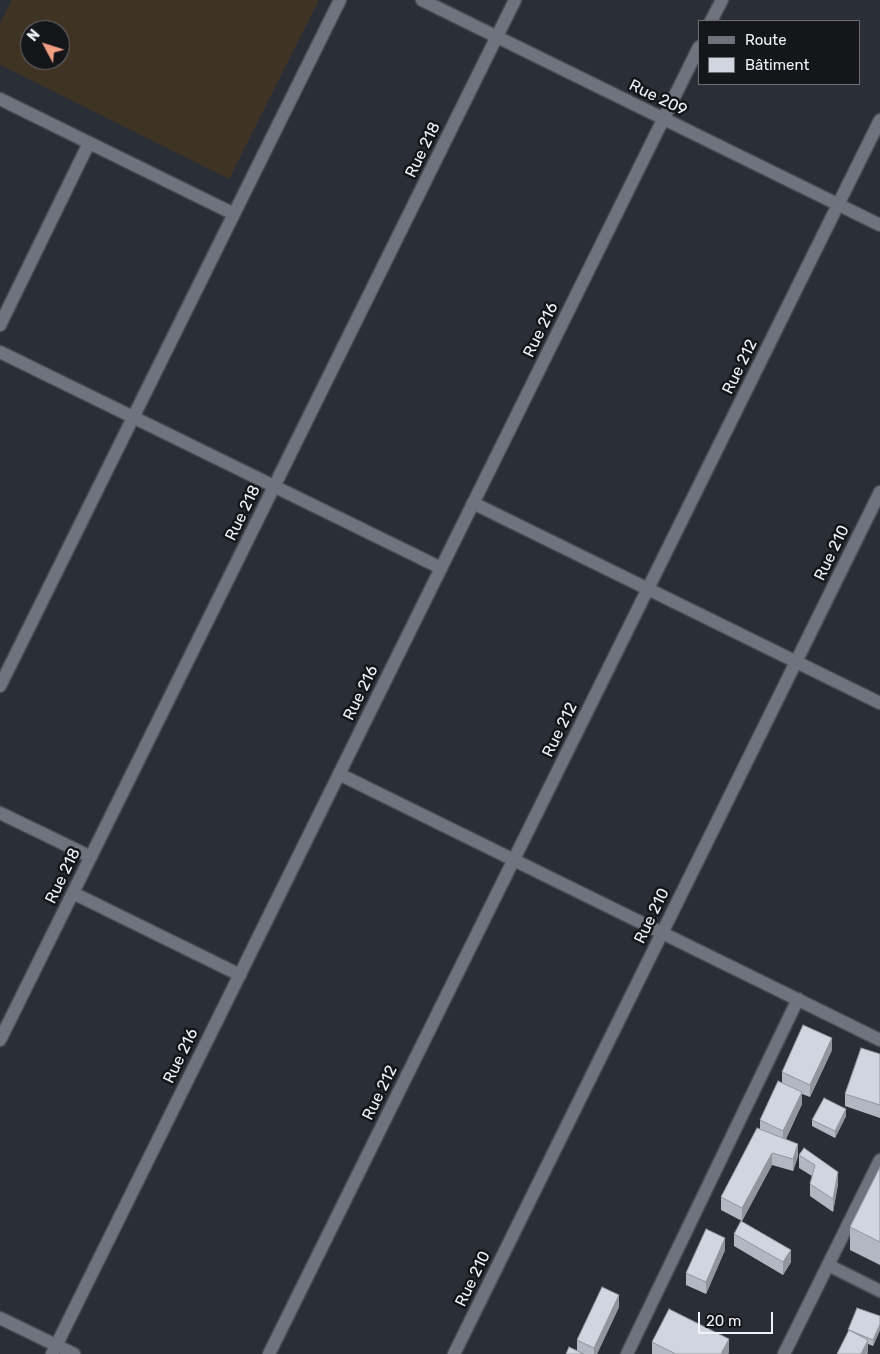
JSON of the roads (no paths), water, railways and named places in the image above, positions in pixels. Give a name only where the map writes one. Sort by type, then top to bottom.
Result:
[{"type":"street","points":[[0,686],[340,0]]},
{"type":"street","name":"Rue 209","points":[[422,0],[880,225]]},
{"type":"street","name":"Rue 218","points":[[0,1040],[515,0]]},
{"type":"street","points":[[712,20],[722,0]]},
{"type":"street","name":"Rue 216","points":[[54,1350],[698,49]]},
{"type":"street","points":[[0,99],[234,214]]},
{"type":"street","name":"Rue 212","points":[[270,1354],[880,120]]},
{"type":"street","points":[[0,325],[90,143]]},
{"type":"street","points":[[0,352],[441,568]]},
{"type":"street","name":"Rue 210","points":[[454,1354],[880,492]]},
{"type":"street","points":[[473,503],[880,703]]},
{"type":"street","points":[[339,774],[880,1040]]},
{"type":"street","points":[[0,813],[90,857]]},
{"type":"street","points":[[73,893],[240,975]]},
{"type":"street","points":[[627,1354],[798,999]]},
{"type":"street","points":[[784,1354],[880,1160]]},
{"type":"street","points":[[828,1265],[880,1291]]},
{"type":"street","points":[[0,1318],[54,1350],[74,1354]]}]
